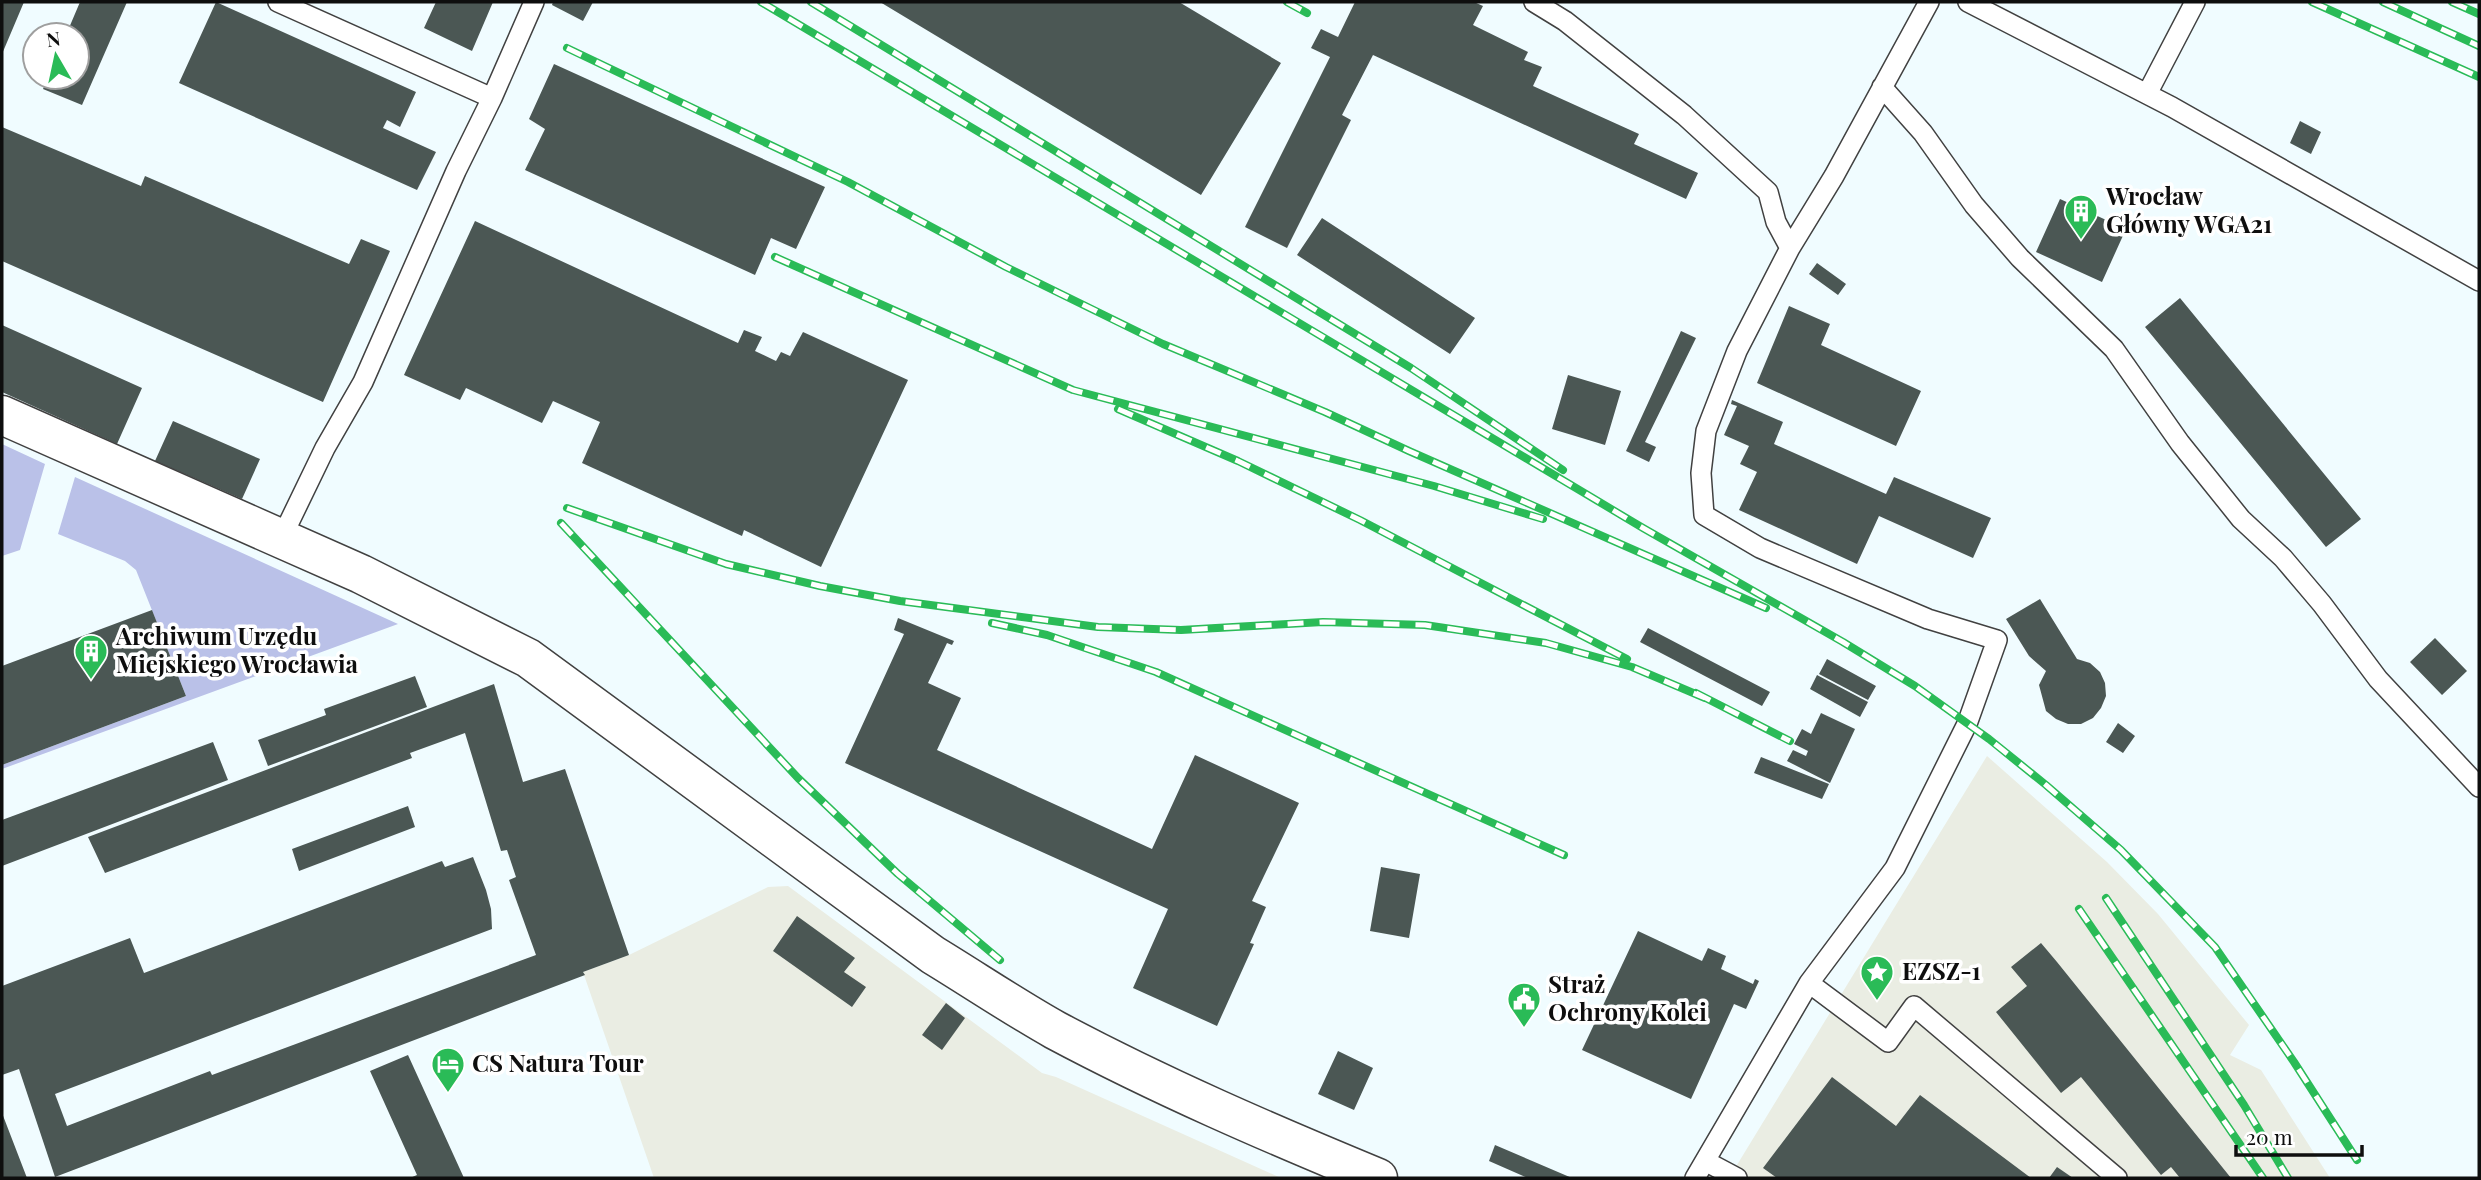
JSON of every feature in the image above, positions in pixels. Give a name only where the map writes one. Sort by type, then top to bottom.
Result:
[{"type":"street","points":[[2,415],[361,574],[528,658],[933,955],[1053,1029],[1157,1082],[1378,1178]]},
{"type":"lane","points":[[278,2],[492,98]]},
{"type":"lane","points":[[281,540],[325,448],[363,382],[534,2]]},
{"type":"lane","points":[[1534,2],[1565,21],[1684,115],[1768,192],[1776,222],[1790,248]]},
{"type":"lane","points":[[1737,1178],[1700,1170],[1809,983],[1895,868],[1967,724],[1997,640],[1928,619],[1759,548],[1704,515],[1702,473],[1706,430],[1737,351],[1790,248],[1834,176],[1929,2]]},
{"type":"lane","points":[[1968,2],[2147,94],[2479,281]]},
{"type":"lane","points":[[2147,94],[2195,2]]},
{"type":"lane","points":[[1882,87],[1923,133],[1974,205],[2020,258],[2115,349],[2180,443],[2241,519],[2283,558],[2322,604],[2378,679],[2479,787]]},
{"type":"lane","points":[[1809,983],[1888,1042],[1914,1006],[2117,1178]]},
{"type":"shaded area","points":[[2,444],[45,464],[20,550],[2,556]]},
{"type":"shaded area","points":[[75,477],[398,624],[2,769],[2,765],[186,696],[136,570],[125,561],[58,534]]},
{"type":"shaded area","points":[[1987,756],[2107,862],[2158,914],[2249,1025],[2230,1055],[2261,1070],[2330,1178],[1729,1178]]},
{"type":"shaded area","points":[[788,886],[1042,1073],[1281,1178],[654,1178],[583,972],[629,955],[768,887]]},
{"type":"building","points":[[2,2],[24,2],[2,54]]},
{"type":"building","points":[[80,2],[127,2],[91,84],[91,21],[72,21]]},
{"type":"building","points":[[216,2],[416,92],[400,127],[387,120],[383,128],[436,152],[417,190],[179,83]]},
{"type":"building","points":[[436,2],[493,2],[472,51],[424,28]]},
{"type":"building","points":[[553,2],[593,2],[583,21],[552,5]]},
{"type":"building","points":[[880,2],[1179,2],[1281,63],[1201,195]]},
{"type":"building","points":[[1355,2],[1474,2],[1483,6],[1473,25],[1528,52],[1524,60],[1542,67],[1533,86],[1639,134],[1634,144],[1698,173],[1686,199],[1373,55],[1342,115],[1351,120],[1287,248],[1245,227],[1330,57],[1311,48],[1321,29],[1338,37]]},
{"type":"building","points":[[554,64],[825,187],[796,249],[771,238],[755,275],[525,170],[545,129],[529,119]]},
{"type":"building","points":[[48,91],[88,91],[82,105]]},
{"type":"building","points":[[2300,121],[2321,132],[2311,154],[2290,143]]},
{"type":"building","points":[[2,127],[141,186],[145,176],[349,264],[361,239],[390,251],[323,402],[2,261]]},
{"type":"building","name":"Wrocław Główny WGA21","points":[[2060,199],[2126,229],[2102,282],[2036,252]]},
{"type":"building","points":[[1322,218],[1475,318],[1450,354],[1297,255]]},
{"type":"building","points":[[475,221],[738,343],[744,330],[762,337],[755,351],[776,361],[781,352],[790,356],[803,332],[908,380],[821,567],[744,530],[742,536],[582,463],[600,422],[553,401],[542,423],[466,388],[460,400],[404,375]]},
{"type":"building","points":[[1817,263],[1846,284],[1838,295],[1809,274]]},
{"type":"building","points":[[2180,298],[2361,519],[2326,547],[2145,327]]},
{"type":"building","points":[[1789,306],[1830,324],[1821,345],[1921,391],[1896,446],[1757,383]]},
{"type":"building","points":[[2,325],[142,388],[117,444],[2,392]]},
{"type":"building","points":[[1681,331],[1696,338],[1645,442],[1656,447],[1649,462],[1626,451]]},
{"type":"building","points":[[1568,375],[1621,391],[1605,445],[1552,429]]},
{"type":"building","points":[[1732,400],[1783,422],[1774,444],[1886,494],[1894,477],[1991,518],[1973,558],[1879,516],[1857,564],[1739,510],[1757,472],[1740,464],[1749,446],[1724,435],[1737,406],[1731,404]]},
{"type":"building","points":[[173,421],[260,459],[242,499],[155,461]]},
{"type":"building","points":[[2040,599],[2077,659],[2090,663],[2100,672],[2105,683],[2106,696],[2101,708],[2093,718],[2081,724],[2068,724],[2046,711],[2039,685],[2046,671],[2029,656],[2006,619]]},
{"type":"building","name":"Archiwum Urzędu Miejskiego Wrocławia","points":[[152,610],[186,696],[2,765],[2,666]]},
{"type":"building","points":[[898,618],[954,641],[952,645],[947,643],[928,683],[961,698],[937,750],[1152,849],[1195,755],[1299,803],[1252,901],[1266,907],[1250,943],[1254,944],[1217,1026],[1133,988],[1168,909],[845,763],[904,634],[894,630]]},
{"type":"building","points":[[1648,628],[1770,692],[1762,706],[1640,642]]},
{"type":"building","points":[[2435,638],[2467,671],[2442,695],[2410,662]]},
{"type":"building","points":[[1827,659],[1876,686],[1868,700],[1819,674]]},
{"type":"building","points":[[1817,675],[1868,702],[1860,717],[1810,689]]},
{"type":"building","points":[[415,676],[427,707],[268,766],[258,740],[326,715],[324,709]]},
{"type":"building","points":[[494,684],[523,782],[565,769],[629,955],[583,972],[585,975],[55,1177],[19,1069],[2,1075],[2,986],[130,938],[144,973],[442,861],[445,867],[473,857],[486,890],[492,929],[55,1094],[67,1126],[210,1071],[212,1075],[536,955],[509,880],[516,877],[507,850],[501,851],[465,733],[410,753],[412,758],[105,873],[88,837]]},
{"type":"building","points":[[1821,713],[1855,729],[1830,783],[1787,761],[1793,750],[1806,756],[1808,751],[1794,744],[1802,729],[1811,734]]},
{"type":"building","points":[[2118,723],[2135,736],[2123,753],[2106,742]]},
{"type":"building","points":[[213,742],[228,780],[2,866],[2,820]]},
{"type":"building","points":[[1761,757],[1829,784],[1822,799],[1754,773]]},
{"type":"building","points":[[408,806],[415,827],[299,871],[292,849]]},
{"type":"building","points":[[1381,867],[1420,874],[1409,938],[1370,931]]},
{"type":"building","points":[[797,916],[855,958],[844,972],[866,987],[852,1007],[773,951]]},
{"type":"building","points":[[1638,931],[1702,961],[1708,948],[1726,956],[1721,969],[1753,984],[1755,979],[1759,981],[1746,1009],[1734,1004],[1691,1099],[1582,1050]]},
{"type":"building","points":[[2041,943],[2231,1178],[2180,1178],[2171,1167],[2161,1175],[2081,1077],[2061,1093],[1996,1012],[2027,986],[2011,967]]},
{"type":"building","points":[[946,1003],[965,1018],[942,1050],[922,1035]]},
{"type":"building","points":[[1338,1051],[1373,1068],[1354,1110],[1318,1094]]},
{"type":"building","points":[[408,1055],[464,1178],[410,1178],[417,1175],[370,1071]]},
{"type":"building","points":[[1832,1077],[1896,1126],[1920,1095],[2031,1178],[1777,1178],[1763,1168]]},
{"type":"building","points":[[2,1113],[27,1178],[2,1178]]},
{"type":"building","points":[[1495,1145],[1572,1178],[1528,1178],[1489,1161]]},
{"type":"building","points":[[2057,1167],[2073,1178],[2049,1178]]},
{"type":"railway","points":[[761,2],[1643,528],[1843,642],[1915,686],[1989,739],[2121,850],[2215,947],[2357,1160]]},
{"type":"railway","points":[[811,2],[1411,368],[1563,470]]},
{"type":"railway","points":[[1287,2],[1307,13]]},
{"type":"railway","points":[[2312,2],[2479,77]]},
{"type":"railway","points":[[2383,2],[2479,46]]},
{"type":"railway","points":[[2452,2],[2479,14]]},
{"type":"railway","points":[[567,48],[848,182],[1006,267],[1163,344],[1325,412],[1766,608]]},
{"type":"railway","points":[[775,257],[1073,390],[1434,486],[1543,519]]},
{"type":"railway","points":[[1118,409],[1238,461],[1360,520],[1627,659]]},
{"type":"railway","points":[[567,508],[726,564],[900,601],[1098,627],[1181,630],[1323,622],[1425,625],[1546,643],[1632,667],[1705,698]]},
{"type":"railway","points":[[561,523],[798,778],[898,874],[1000,960]]},
{"type":"railway","points":[[992,623],[1047,635],[1156,672],[1564,855]]},
{"type":"railway","points":[[1696,693],[1790,741]]},
{"type":"railway","points":[[2106,898],[2244,1105],[2288,1178]]},
{"type":"railway","points":[[2079,909],[2263,1178]]},
{"type":"place","name":"Wrocław Główny WGA21","points":[[2081,241]]},
{"type":"place","name":"Archiwum Urzędu Miejskiego Wrocławia","points":[[91,681]]},
{"type":"place","name":"EZSZ-1","points":[[1877,1002]]},
{"type":"place","name":"Straż Ochrony Kolei","points":[[1524,1029]]},
{"type":"place","name":"CS Natura Tour","points":[[448,1094]]}]
